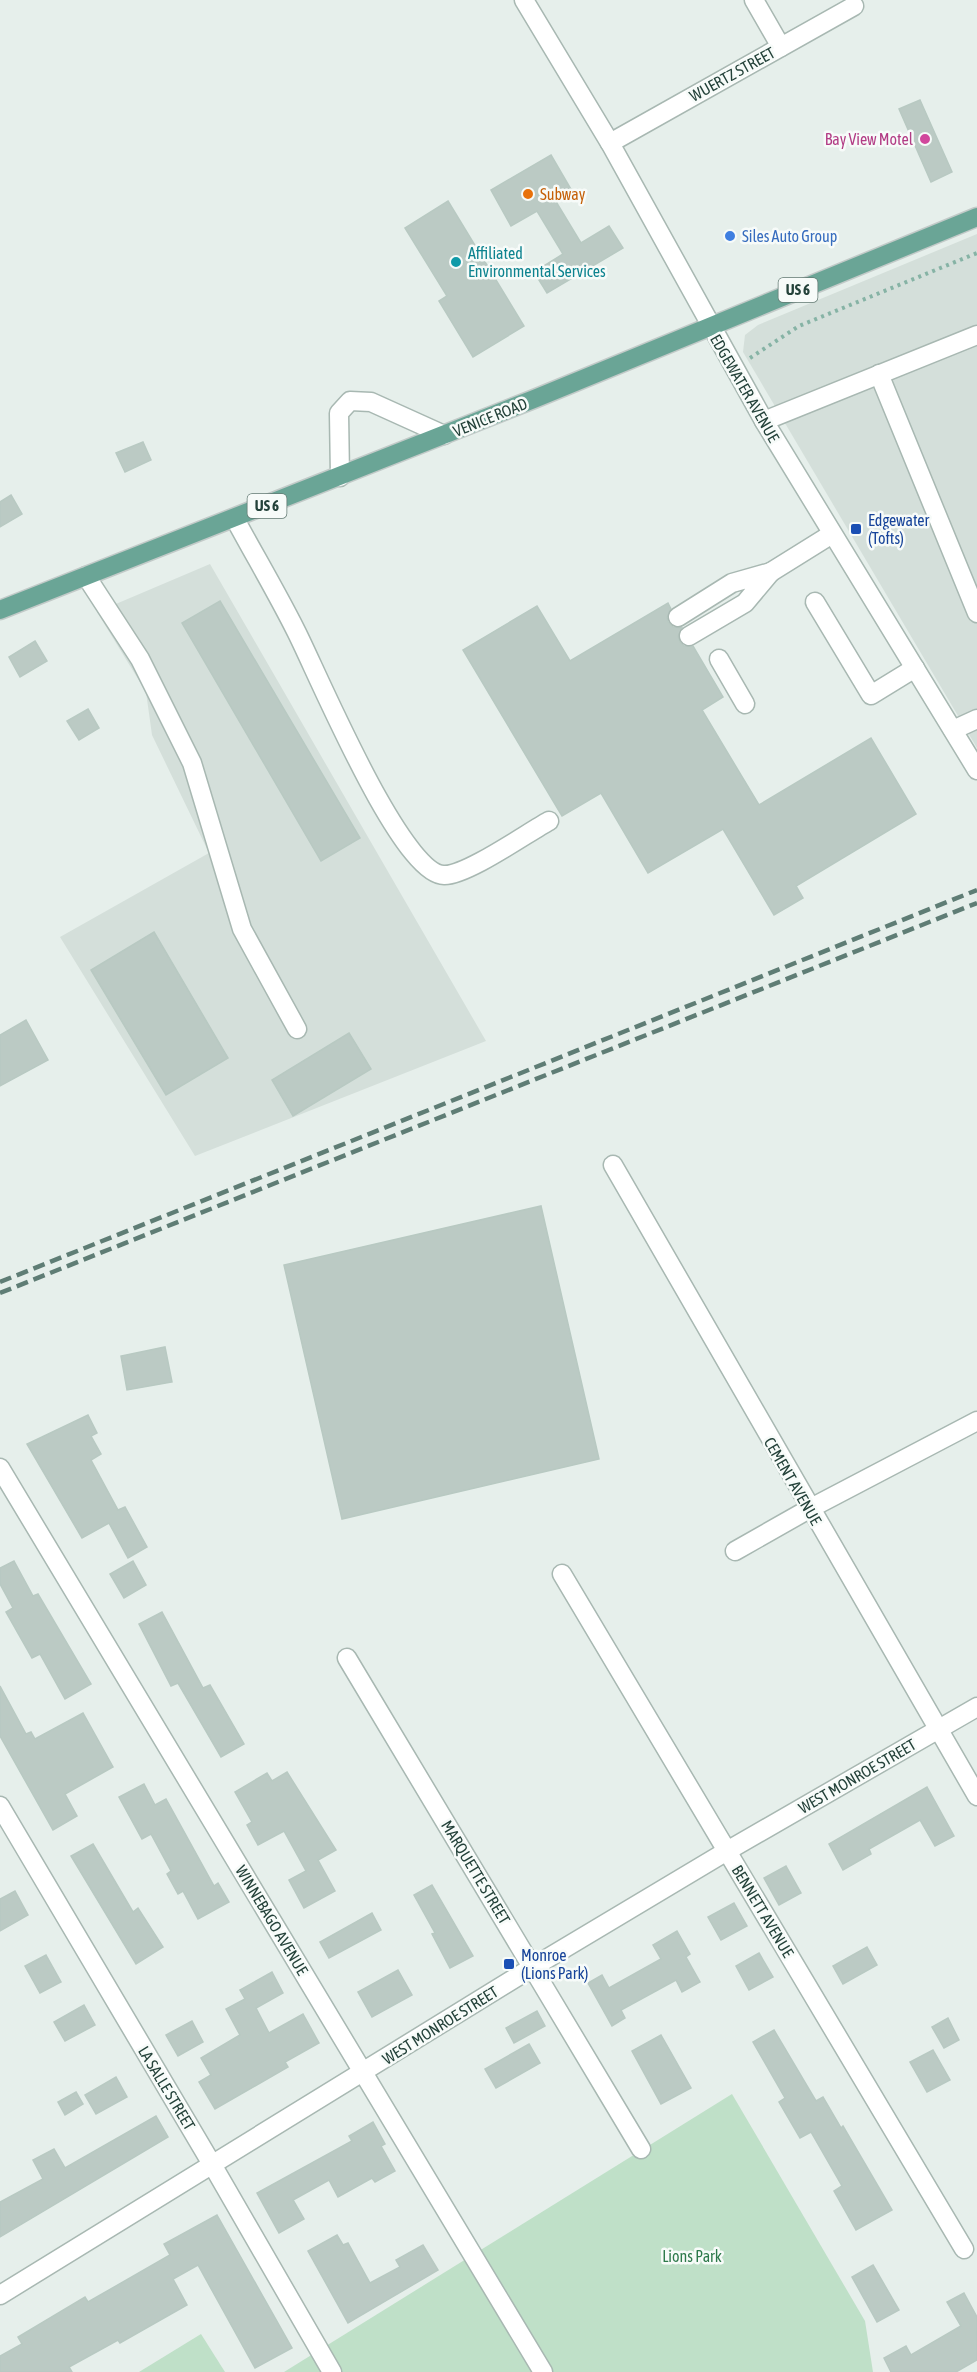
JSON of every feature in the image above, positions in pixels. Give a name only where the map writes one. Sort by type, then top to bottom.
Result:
[{"type":"main road","name":"VENICE ROAD","points":[[0,610],[340,477],[710,328],[977,217]]},
{"type":"street","name":"EDGEWATER AVENUE","points":[[524,0],[610,143],[691,288],[710,328],[764,421],[977,770]]},
{"type":"street","points":[[754,0],[781,47]]},
{"type":"street","name":"WUERTZ STREET","points":[[610,143],[854,6]]},
{"type":"street","points":[[764,421],[977,334]]},
{"type":"street","points":[[879,374],[977,613]]},
{"type":"street","points":[[340,477],[339,413],[350,401],[371,402],[444,435]]},
{"type":"street","points":[[235,519],[296,630],[360,767],[408,848],[426,869],[444,876],[471,867],[549,820]]},
{"type":"street","points":[[678,616],[732,583],[771,572],[832,534]]},
{"type":"street","points":[[689,636],[745,603],[771,572]]},
{"type":"street","points":[[86,576],[140,659],[192,763],[242,929],[297,1029]]},
{"type":"street","points":[[815,602],[871,695],[915,668]]},
{"type":"street","points":[[718,659],[745,704]]},
{"type":"street","points":[[953,730],[977,719]]},
{"type":"street","name":"CEMENT AVENUE","points":[[613,1165],[809,1509],[977,1796]]},
{"type":"street","points":[[735,1551],[809,1509],[977,1421]]},
{"type":"street","name":"WINNEBAGO AVENUE","points":[[0,1468],[543,2372]]},
{"type":"street","name":"BENNETT AVENUE","points":[[562,1574],[964,2249]]},
{"type":"street","name":"MARQUETTE STREET","points":[[347,1658],[641,2148]]},
{"type":"street","name":"WEST MONROE STREET","points":[[0,2295],[213,2166],[532,1967],[977,1707]]},
{"type":"street","name":"LA SALLE STREET","points":[[0,1806],[332,2372]]},
{"type":"path","points":[[756,353],[799,326],[977,253]]},
{"type":"shaded area","points":[[977,234],[977,748],[743,352],[745,335],[758,325]]},
{"type":"shaded area","points":[[210,564],[486,1041],[195,1156],[60,937],[209,853],[152,735],[146,692],[97,612]]},
{"type":"green space","name":"Lions Park","points":[[732,2094],[865,2321],[873,2372],[284,2372]]},
{"type":"green space","points":[[201,2334],[225,2372],[139,2372]]},
{"type":"building","name":"Bay View Motel","points":[[920,100],[952,172],[931,182],[899,109]]},
{"type":"building","points":[[551,155],[572,191],[555,200],[581,243],[609,226],[623,248],[547,293],[534,272],[563,254],[537,211],[511,226],[491,190]]},
{"type":"building","name":"Affiliated Environmental Services","points":[[448,201],[524,326],[473,357],[439,301],[447,296],[405,228]]},
{"type":"building","points":[[143,442],[151,460],[125,472],[116,453]]},
{"type":"building","points":[[11,495],[22,514],[0,527],[0,502]]},
{"type":"building","points":[[220,601],[360,838],[321,861],[182,623]]},
{"type":"building","points":[[668,603],[671,609],[667,617],[668,622],[673,627],[682,628],[678,636],[680,642],[684,646],[693,646],[723,697],[702,710],[759,805],[871,738],[916,814],[796,886],[803,898],[774,915],[723,829],[648,873],[601,793],[562,816],[463,650],[537,606],[570,661]]},
{"type":"building","points":[[35,641],[47,661],[20,677],[9,657]]},
{"type":"building","points":[[88,709],[99,728],[79,740],[67,721]]},
{"type":"building","points":[[154,932],[228,1058],[166,1095],[91,970]]},
{"type":"building","points":[[26,1020],[48,1060],[0,1086],[0,1035]]},
{"type":"building","points":[[349,1033],[371,1069],[293,1116],[272,1080]]},
{"type":"building","points":[[541,1206],[599,1459],[342,1519],[284,1265]]},
{"type":"building","points":[[165,1347],[172,1382],[127,1390],[121,1356]]},
{"type":"building","points":[[88,1415],[97,1433],[91,1436],[101,1454],[91,1460],[118,1510],[125,1507],[147,1547],[128,1558],[109,1523],[82,1538],[27,1444]]},
{"type":"building","points":[[14,1561],[33,1596],[38,1594],[91,1684],[65,1699],[40,1654],[32,1658],[6,1612],[13,1608],[0,1584],[0,1568]]},
{"type":"building","points":[[133,1561],[146,1585],[124,1598],[110,1574]]},
{"type":"building","points":[[162,1612],[203,1688],[210,1685],[244,1744],[221,1757],[178,1683],[171,1686],[139,1624]]},
{"type":"building","points":[[0,1686],[26,1734],[31,1732],[35,1739],[83,1713],[113,1767],[65,1794],[77,1816],[53,1830],[0,1736]]},
{"type":"building","points":[[287,1772],[336,1850],[318,1860],[335,1891],[304,1908],[289,1880],[306,1871],[284,1831],[258,1845],[247,1825],[252,1822],[235,1792],[267,1773],[272,1781]]},
{"type":"building","points":[[144,1784],[155,1805],[166,1799],[214,1886],[218,1883],[229,1902],[198,1919],[183,1891],[178,1894],[167,1874],[171,1871],[151,1834],[142,1839],[119,1797]]},
{"type":"building","points":[[927,1787],[954,1836],[935,1846],[920,1820],[869,1849],[871,1854],[843,1870],[829,1844]]},
{"type":"building","points":[[93,1844],[133,1912],[138,1908],[163,1947],[136,1964],[71,1856]]},
{"type":"building","points":[[786,1866],[801,1893],[779,1905],[764,1878]]},
{"type":"building","points":[[432,1885],[473,1956],[450,1968],[432,1934],[435,1933],[414,1895]]},
{"type":"building","points":[[15,1891],[28,1915],[0,1931],[0,1899]]},
{"type":"building","points":[[734,1903],[747,1926],[721,1940],[708,1917]]},
{"type":"building","points":[[372,1913],[381,1930],[329,1958],[320,1942]]},
{"type":"building","points":[[677,1931],[690,1954],[686,1957],[700,1982],[682,1992],[676,1980],[621,2010],[625,2018],[612,2026],[588,1983],[602,1975],[609,1988],[661,1959],[653,1945]]},
{"type":"building","points":[[867,1947],[877,1965],[843,1984],[833,1966]]},
{"type":"building","points":[[759,1953],[773,1977],[749,1990],[736,1966]]},
{"type":"building","points":[[46,1955],[61,1982],[40,1993],[25,1966]]},
{"type":"building","points":[[398,1970],[412,1995],[372,2017],[358,1992]]},
{"type":"building","points":[[272,1972],[283,1993],[256,2008],[269,2033],[303,2014],[319,2043],[285,2062],[288,2067],[215,2109],[199,2082],[211,2075],[201,2058],[240,2035],[226,2009],[245,1999],[240,1990]]},
{"type":"building","points":[[84,2005],[95,2025],[65,2041],[54,2022]]},
{"type":"building","points":[[537,2011],[545,2026],[514,2043],[506,2028]]},
{"type":"building","points":[[948,2018],[959,2040],[944,2048],[932,2027]]},
{"type":"building","points":[[192,2021],[203,2042],[178,2056],[166,2035]]},
{"type":"building","points":[[774,2030],[816,2101],[823,2097],[841,2128],[843,2126],[892,2210],[856,2230],[834,2191],[842,2186],[811,2132],[800,2138],[779,2102],[785,2098],[753,2042]]},
{"type":"building","points":[[661,2035],[691,2088],[661,2104],[632,2051]]},
{"type":"building","points":[[529,2044],[540,2063],[496,2088],[485,2069]]},
{"type":"building","points":[[933,2050],[950,2080],[927,2092],[910,2062]]},
{"type":"building","points":[[116,2077],[127,2097],[96,2114],[85,2095]]},
{"type":"building","points":[[76,2092],[83,2104],[65,2115],[58,2102]]},
{"type":"building","points":[[156,2116],[168,2137],[0,2237],[0,2202],[43,2179],[33,2160],[54,2149],[65,2168]]},
{"type":"building","points":[[373,2122],[385,2144],[381,2146],[395,2171],[375,2182],[372,2178],[338,2197],[329,2180],[293,2200],[304,2219],[279,2233],[257,2193],[352,2141],[349,2136]]},
{"type":"building","points":[[217,2215],[292,2348],[255,2368],[198,2265],[173,2279],[187,2305],[120,2343],[118,2340],[69,2367],[72,2372],[0,2372],[0,2356],[22,2344],[18,2337],[85,2297],[88,2302],[170,2255],[164,2244]]},
{"type":"building","points":[[337,2235],[343,2245],[348,2243],[370,2283],[400,2267],[396,2260],[423,2245],[438,2270],[348,2323],[308,2251]]},
{"type":"building","points":[[873,2265],[899,2310],[877,2322],[852,2277]]},
{"type":"building","points":[[964,2293],[977,2317],[977,2360],[956,2372],[891,2372],[884,2358],[906,2346],[911,2355],[961,2326],[947,2302]]},
{"type":"railway","points":[[0,1282],[977,890]]},
{"type":"railway","points":[[0,1293],[977,903]]},
{"type":"place","name":"Bay View Motel","points":[[925,139]]},
{"type":"place","name":"Subway","points":[[528,194]]},
{"type":"place","name":"Siles Auto Group","points":[[730,236]]},
{"type":"place","name":"Affiliated Environmental Services","points":[[456,262]]},
{"type":"place","name":"Edgewater (Tofts)","points":[[856,529]]},
{"type":"place","name":"Monroe (Lions Park)","points":[[509,1964]]}]
